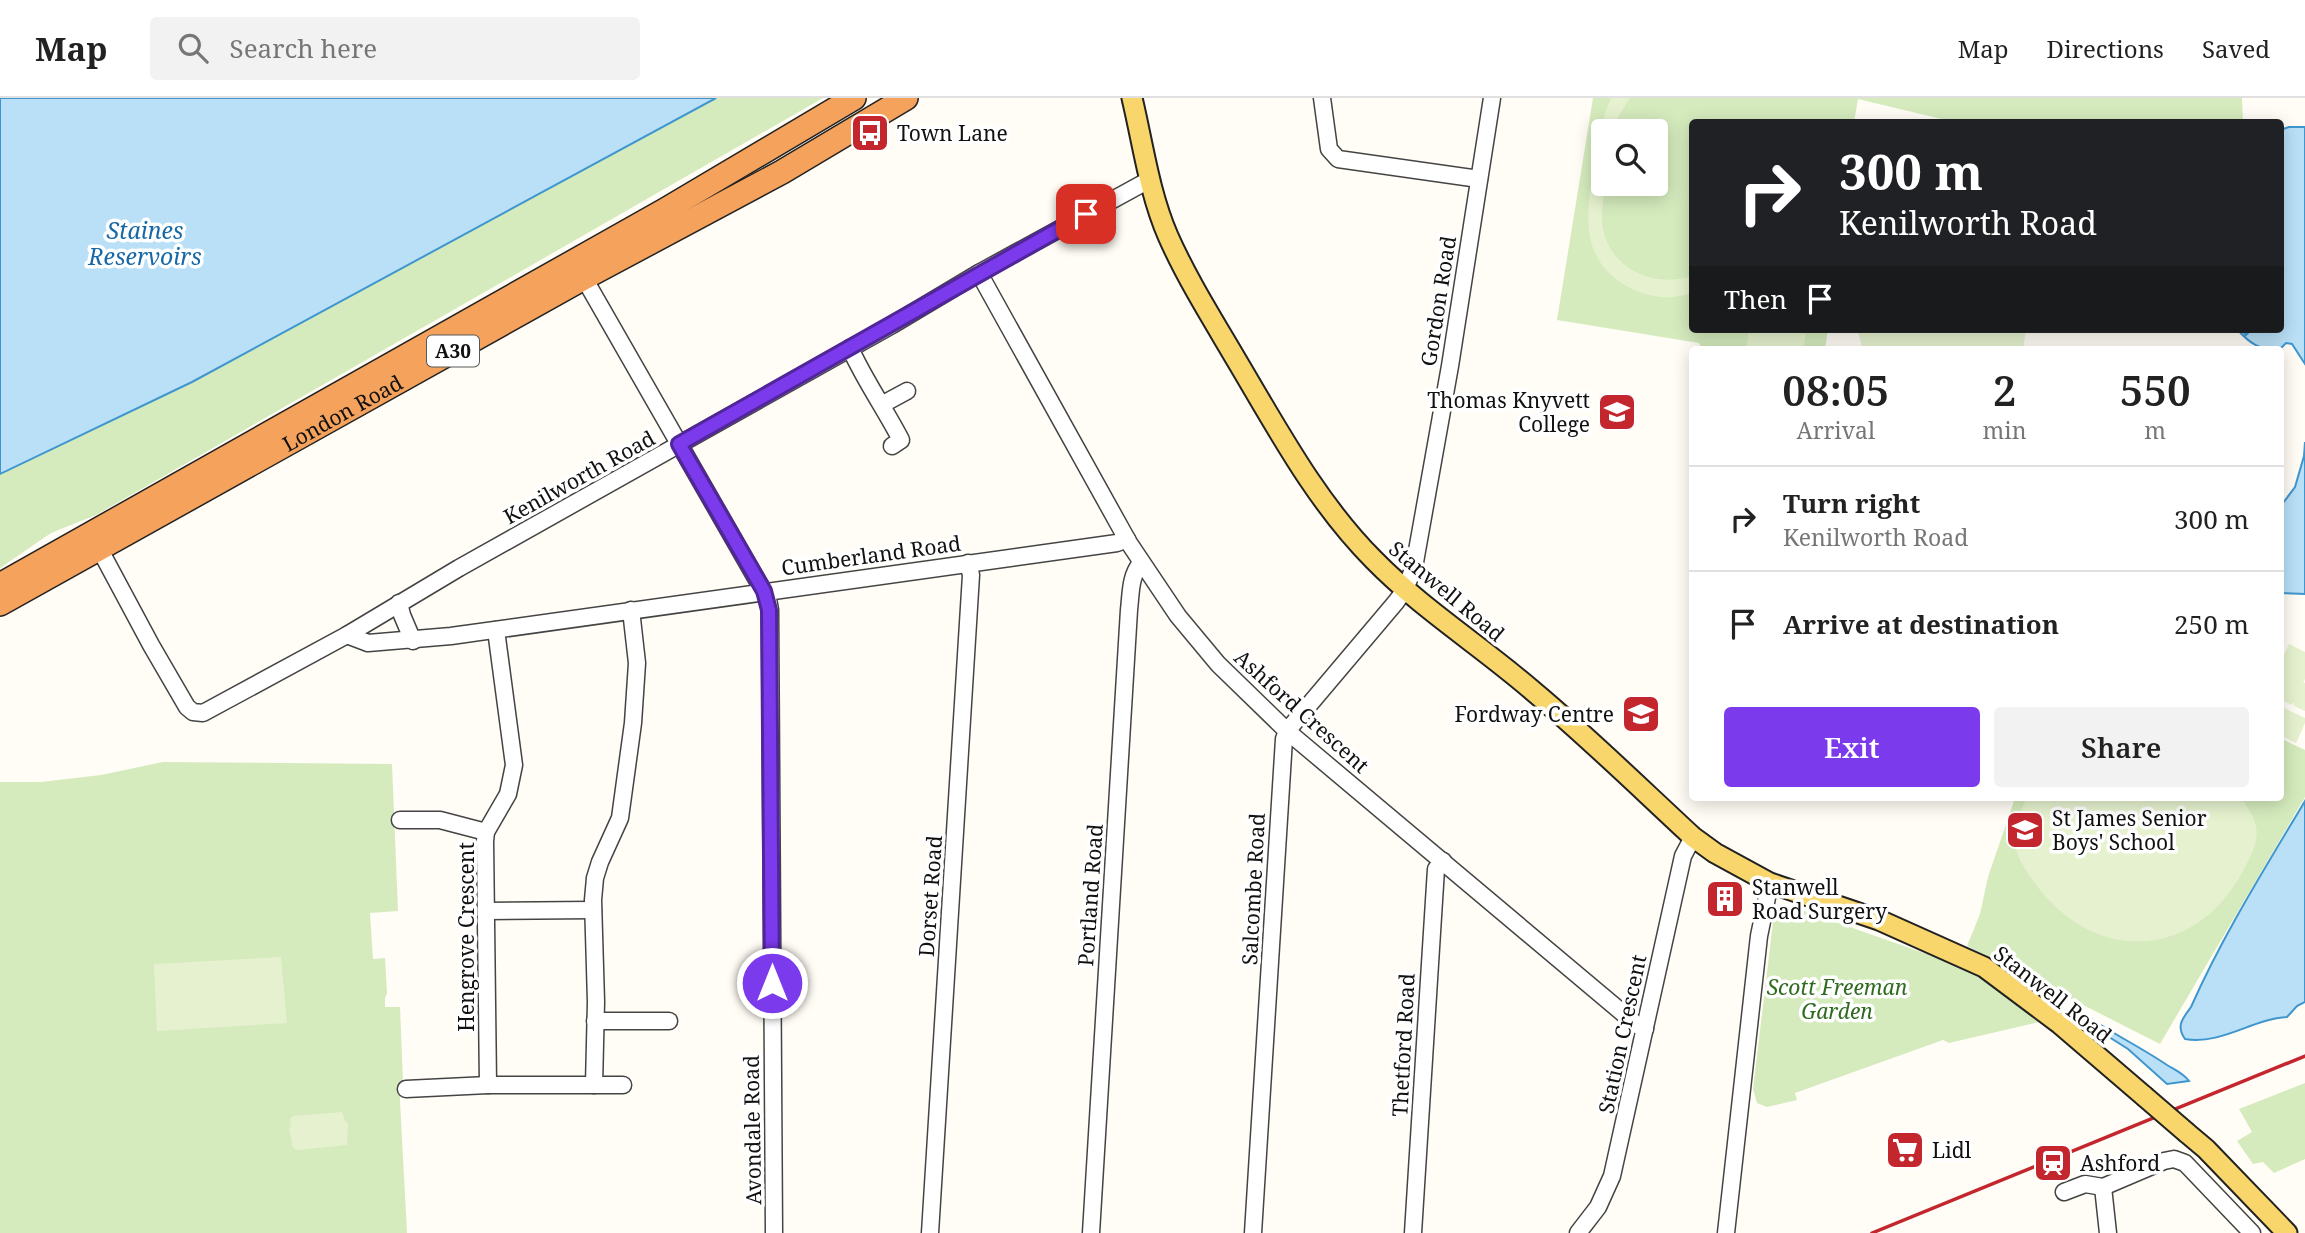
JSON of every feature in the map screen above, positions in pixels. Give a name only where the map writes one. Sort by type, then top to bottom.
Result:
[{"type":"highway","name":"A30","points":[[0,585],[664,210],[854,98]]},
{"type":"highway","name":"London Road","points":[[0,604],[584,278],[782,172],[906,98]]},
{"type":"main road","name":"Stanwell Road","points":[[1132,98],[1149,180],[1167,235],[1190,280],[1324,502],[1344,528],[1405,591],[1534,691],[1693,837],[1715,853],[1770,883],[1879,919],[1984,967],[2060,1024],[2206,1149],[2287,1233]]},
{"type":"street","points":[[1322,98],[1329,149],[1338,159],[1479,178]]},
{"type":"street","name":"Gordon Road","points":[[1405,591],[1415,562],[1492,98]]},
{"type":"street","name":"Kenilworth Road","points":[[99,548],[187,707],[193,712],[203,713],[347,635],[979,273],[1149,180]]},
{"type":"street","name":"Ashford Crescent","points":[[979,273],[1141,562],[1178,616],[1218,664],[1287,731],[1645,1029]]},
{"type":"street","name":"Avondale Road","points":[[584,278],[764,591],[769,610],[774,1233]]},
{"type":"street","points":[[850,348],[901,440],[892,446]]},
{"type":"street","points":[[883,404],[906,391]]},
{"type":"street","name":"Cumberland Road","points":[[347,635],[368,643],[496,630],[1117,543],[1127,539]]},
{"type":"street","name":"Portland Road","points":[[1091,1233],[1129,610],[1135,570],[1141,562]]},
{"type":"street","name":"Dorset Road","points":[[930,1233],[971,575],[968,563]]},
{"type":"street","points":[[1287,731],[1322,693],[1405,591]]},
{"type":"street","points":[[399,603],[413,640]]},
{"type":"street","points":[[594,1085],[595,878],[620,818],[633,723],[637,663],[631,610]]},
{"type":"street","name":"Hengrove Crescent","points":[[488,1085],[486,832],[508,794],[514,765],[496,630]]},
{"type":"street","name":"Salcombe Road","points":[[1253,1233],[1282,761],[1287,731]]},
{"type":"street","points":[[400,820],[440,820],[486,832]]},
{"type":"street","name":"Station Crescent","points":[[1578,1233],[1598,1207],[1612,1175],[1683,856],[1693,837]]},
{"type":"street","name":"Thetford Road","points":[[1413,1233],[1436,869],[1443,861]]},
{"type":"street","points":[[1726,1233],[1759,936],[1770,883]]},
{"type":"street","points":[[486,911],[593,910]]},
{"type":"street","points":[[595,1021],[670,1021]]},
{"type":"street","points":[[406,1089],[488,1085],[623,1085]]},
{"type":"street","points":[[2064,1192],[2085,1184],[2103,1187],[2174,1159],[2185,1163],[2252,1233]]},
{"type":"street","points":[[2103,1187],[2108,1233]]},
{"type":"green space","points":[[716,98],[823,98],[96,515],[51,533],[0,568],[0,474],[192,382]]},
{"type":"green space","points":[[1593,98],[2242,98],[2243,119],[1941,119],[1858,99],[1855,119],[1689,119],[1689,333],[1827,333],[1826,346],[1700,346],[1699,343],[1557,320]]},
{"type":"green space","points":[[1611,98],[1630,98],[1617,119],[1603,119]]},
{"type":"green space","points":[[1591,188],[1591,196],[1604,196],[1602,222],[1605,238],[1622,262],[1647,276],[1662,279],[1689,277],[1689,294],[1653,296],[1630,288],[1614,277],[1594,252],[1588,222]]},
{"type":"green space","points":[[1748,333],[1806,334],[1804,346],[1747,346]]},
{"type":"green space","points":[[1858,333],[2025,333],[2024,346],[1862,346]]},
{"type":"green space","points":[[2289,644],[2305,652],[2305,711],[2294,706],[2294,702],[2292,705],[2284,701],[2284,655]]},
{"type":"green space","points":[[2284,708],[2305,718],[2296,743],[2284,737]]},
{"type":"green space","name":"St James Senior Boys' School","points":[[2284,740],[2305,750],[2305,797],[2160,1044],[1967,946],[1980,914],[1988,877],[2014,801],[2284,801]]},
{"type":"green space","points":[[163,762],[392,764],[398,911],[370,913],[373,959],[385,958],[385,1007],[400,1007],[403,1081],[399,1082],[407,1233],[0,1233],[0,782],[41,782],[101,775]]},
{"type":"green space","points":[[2025,801],[2243,801],[2253,818],[2257,834],[2243,871],[2224,899],[2201,921],[2175,934],[2148,941],[2120,940],[2092,931],[2065,915],[2041,891],[2020,860],[2015,839],[2017,823]]},
{"type":"green space","name":"Scott Freeman Garden","points":[[1783,907],[1793,907],[1958,965],[1977,974],[2039,1022],[1949,1043],[1943,1040],[1795,1093],[1797,1100],[1767,1107],[1757,1103],[1753,1089],[1774,914]]},
{"type":"green space","points":[[281,957],[287,1023],[157,1031],[154,964]]},
{"type":"green space","points":[[2305,1083],[2305,1159],[2274,1173],[2263,1162],[2253,1164],[2237,1141],[2252,1132],[2239,1109]]},
{"type":"green space","points":[[342,1112],[348,1123],[347,1145],[298,1150],[293,1148],[289,1128],[293,1116]]},
{"type":"water","name":"Staines Reservoirs","points":[[0,98],[716,98],[192,382],[0,474]]},
{"type":"water","points":[[2305,127],[2305,364],[2292,344],[2259,346],[2241,333],[2284,333],[2284,129]]},
{"type":"water","points":[[2305,442],[2305,594],[2284,593],[2284,502],[2295,487]]},
{"type":"water","points":[[2305,801],[2305,1002],[2287,1017],[2212,1038],[2185,1039],[2181,1030],[2183,1019],[2245,902]]},
{"type":"water","points":[[2090,1018],[2179,1072],[2189,1081],[2167,1084],[2128,1049],[2087,1023],[2085,1019]]},
{"type":"railway","points":[[1872,1233],[2305,1056]]},
{"type":"place","name":"Town Lane","points":[[870,133]]},
{"type":"place","name":"Thomas Knyvett College","points":[[1617,412]]},
{"type":"place","name":"Fordway Centre","points":[[1641,714]]},
{"type":"place","name":"St James Senior Boys' School","points":[[2025,830]]},
{"type":"place","name":"Stanwell Road Surgery","points":[[1725,899]]},
{"type":"place","name":"Lidl","points":[[1905,1150]]},
{"type":"place","name":"Ashford","points":[[2053,1163]]},
{"type":"route","points":[[772,983],[768,599],[679,444],[1086,214]]}]
